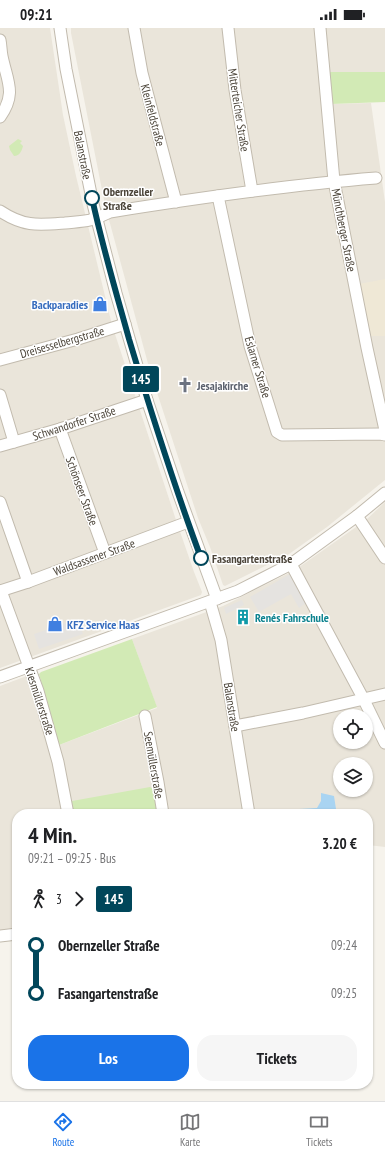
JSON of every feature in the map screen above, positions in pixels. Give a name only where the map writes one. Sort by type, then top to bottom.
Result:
[{"type":"street","name":"Balanstraße","points":[[60,28],[66,69],[96,217],[147,400],[213,600],[221,640],[248,809]]},
{"type":"street","name":"Kleinfeldstraße","points":[[134,28],[142,73],[176,202]]},
{"type":"street","name":"Mitterteicher Straße","points":[[228,28],[235,90],[252,191]]},
{"type":"street","name":"Münchberger Straße","points":[[320,28],[334,181],[385,430]]},
{"type":"street","points":[[0,40],[10,87],[7,107],[0,116]]},
{"type":"street","points":[[0,211],[20,221],[36,225],[84,221],[110,212],[176,202],[334,181],[376,178]]},
{"type":"street","name":"Eslarner Straße","points":[[218,196],[250,346],[277,432],[282,435],[385,435]]},
{"type":"street","name":"Dreisesselbergstraße","points":[[0,360],[78,339],[125,324]]},
{"type":"street","points":[[0,395],[14,442]]},
{"type":"street","name":"Schwandorfer Straße","points":[[0,446],[60,429],[147,400]]},
{"type":"street","name":"Schönseer Straße","points":[[60,429],[105,553]]},
{"type":"street","points":[[0,677],[238,591],[291,564],[357,516],[385,493]]},
{"type":"street","points":[[0,502],[28,582]]},
{"type":"street","points":[[357,516],[385,558]]},
{"type":"street","name":"Waldsassener Straße","points":[[0,591],[188,522]]},
{"type":"street","points":[[291,564],[364,698],[385,743]]},
{"type":"street","name":"Kiesmüllerstraße","points":[[0,591],[38,691],[58,762],[67,809]]},
{"type":"street","points":[[235,726],[303,713],[385,694]]},
{"type":"street","name":"Seemüllerstraße","points":[[145,716],[162,809]]},
{"type":"street","points":[[0,936],[12,935]]},
{"type":"shaded area","points":[[0,28],[50,28],[63,115],[76,176],[112,325],[175,517],[202,592],[201,595],[0,668]]},
{"type":"shaded area","points":[[71,28],[385,28],[385,72],[328,72],[331,104],[371,103],[385,202],[385,480],[327,527],[289,554],[225,586],[223,585],[198,518],[150,371],[105,205]]},
{"type":"shaded area","points":[[385,279],[385,336],[369,336],[359,284]]},
{"type":"shaded area","points":[[385,502],[385,847],[373,846],[373,809],[12,809],[12,941],[0,942],[0,686],[24,677],[39,674],[59,745],[157,708],[132,639],[223,606],[295,570],[366,520]]},
{"type":"shaded area","points":[[290,574],[306,603],[299,608],[291,594],[259,612],[250,597]]},
{"type":"shaded area","points":[[242,600],[244,605],[226,614],[224,608]]},
{"type":"shaded area","points":[[78,619],[83,634],[39,649],[34,634]]},
{"type":"green space","points":[[327,72],[385,72],[385,102],[331,104]]},
{"type":"green space","points":[[18,139],[22,141],[20,143],[23,146],[19,154],[14,156],[9,146]]},
{"type":"green space","points":[[132,639],[157,707],[59,745],[39,674]]},
{"type":"green space","points":[[150,787],[156,791],[160,809],[70,809],[72,801]]},
{"type":"water","points":[[321,793],[334,797],[336,809],[299,809],[317,808],[321,801]]},
{"type":"bus line","name":"145","points":[[92,198],[116,293],[147,400],[201,558]]},
{"type":"place","name":"Obernzeller Straße","points":[[92,198]]},
{"type":"place","name":"Backparadies","points":[[100,304]]},
{"type":"place","name":"Jesajakirche","points":[[185,385]]},
{"type":"place","name":"Fasangartenstraße","points":[[201,558]]},
{"type":"place","name":"Renés Fahrschule","points":[[243,617]]},
{"type":"place","name":"KFZ Service Haas","points":[[55,624]]}]
